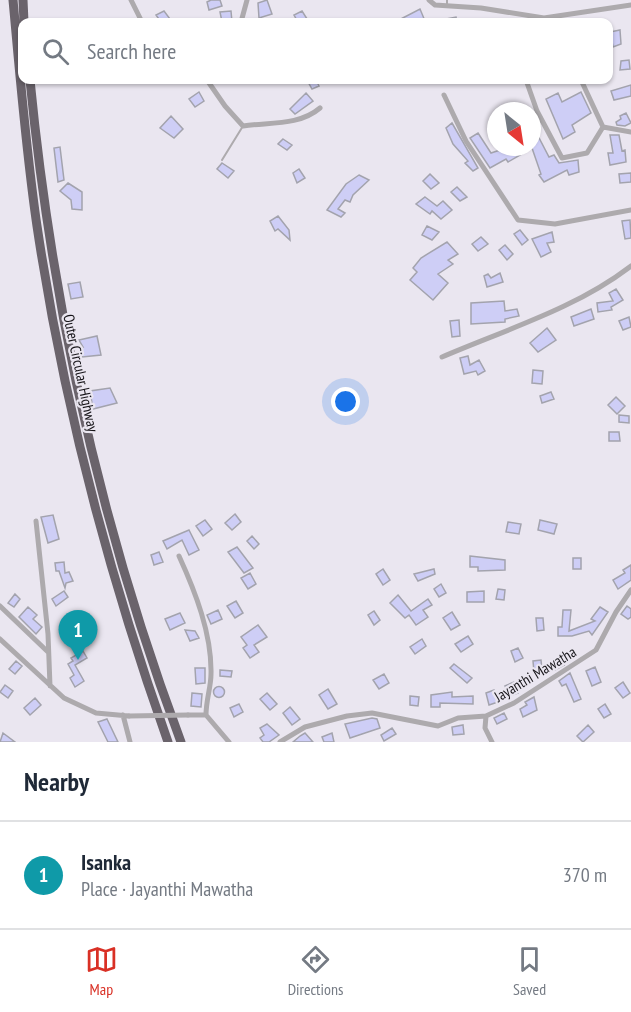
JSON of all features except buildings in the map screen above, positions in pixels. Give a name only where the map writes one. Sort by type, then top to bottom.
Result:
[{"type":"highway","name":"Outer Circular Highway","points":[[13,0],[18,51]]},
{"type":"highway","points":[[22,0],[24,18]]},
{"type":"highway","name":"Outer Circular Highway","points":[[21,84],[31,173],[47,284],[62,363],[97,490],[181,742]]},
{"type":"highway","name":"Outer Circular Highway","points":[[30,84],[46,225],[70,360],[97,490],[122,600],[168,742]]},
{"type":"street","points":[[131,0],[140,18]]},
{"type":"street","points":[[242,18],[248,0]]},
{"type":"street","points":[[429,0],[435,5],[447,3],[544,18],[631,5]]},
{"type":"street","points":[[210,84],[243,126],[300,119],[310,116],[320,108]]},
{"type":"street","points":[[527,84],[537,111],[562,158],[587,153],[603,127]]},
{"type":"street","points":[[583,84],[603,127]]},
{"type":"street","points":[[444,95],[466,141],[518,220],[555,224],[631,210]]},
{"type":"street","points":[[603,127],[631,132]]},
{"type":"street","points":[[442,357],[543,317],[606,285],[631,266]]},
{"type":"street","points":[[36,521],[50,686]]},
{"type":"street","points":[[179,556],[194,588],[210,656],[211,676],[206,694],[206,715],[229,742]]},
{"type":"street","name":"Jayanthi Mawatha","points":[[280,742],[305,727],[347,716],[372,713],[438,726],[458,718],[486,716],[514,704],[596,650],[616,612],[631,590]]},
{"type":"street","points":[[0,606],[48,652]]},
{"type":"street","points":[[0,639],[64,698],[96,713],[126,716],[206,715]]},
{"type":"street","points":[[126,716],[130,742]]},
{"type":"street","points":[[486,716],[485,728],[492,742]]},
{"type":"lane","points":[[222,160],[243,126]]},
{"type":"place","name":"Isanka","points":[[78,660]]}]
